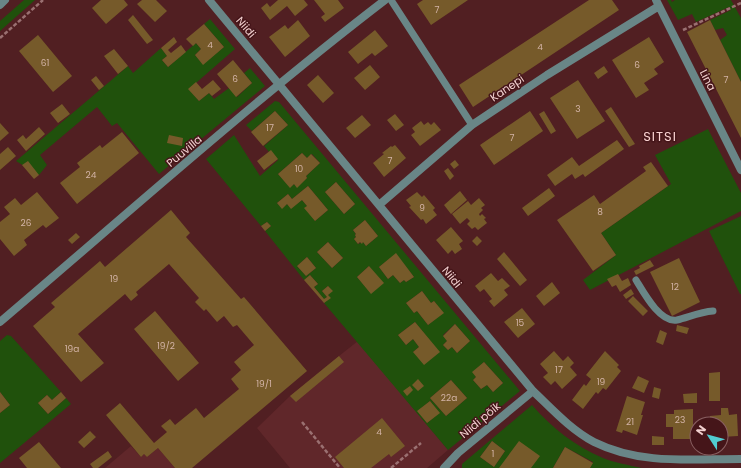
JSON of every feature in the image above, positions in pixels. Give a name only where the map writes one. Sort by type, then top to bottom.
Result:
[{"type":"street","points":[[0,5],[5,0]]},
{"type":"street","name":"Niidi","points":[[209,0],[533,391],[575,429],[594,442],[628,454],[654,459],[741,459]]},
{"type":"street","name":"Puuvilla","points":[[0,322],[279,84],[384,0]]},
{"type":"street","name":"Kanepi","points":[[379,205],[472,125],[657,3]]},
{"type":"street","name":"Lina","points":[[657,3],[741,170]]},
{"type":"street","name":"Niidi põik","points":[[444,468],[458,453],[533,391]]},
{"type":"lane","points":[[391,0],[472,125]]},
{"type":"lane","points":[[636,280],[652,305],[662,316],[670,320],[676,320],[700,312],[713,311]]},
{"type":"path","points":[[0,38],[43,0]]},
{"type":"path","points":[[673,35],[741,3]]},
{"type":"path","points":[[302,422],[340,468]]},
{"type":"path","points":[[391,468],[421,443]]},
{"type":"shaded area","points":[[358,341],[448,450],[427,468],[290,468],[257,428],[290,396]]},
{"type":"shaded area","points":[[131,446],[141,457],[144,454],[147,457],[158,448],[175,468],[105,468]]},
{"type":"green space","points":[[24,0],[35,0],[0,31],[0,21]]},
{"type":"green space","points":[[667,0],[671,0],[672,2],[675,0],[731,0],[741,18],[741,82],[720,40],[727,35],[723,28],[715,30],[710,20],[731,10],[729,7],[696,22],[692,14],[678,20]]},
{"type":"green space","points":[[210,19],[235,49],[189,89],[199,101],[209,93],[214,99],[229,88],[237,97],[252,83],[244,73],[250,68],[265,86],[159,174],[117,123],[112,126],[97,107],[40,155],[47,165],[39,175],[16,161],[128,66],[133,73],[161,48],[167,56],[162,60],[168,67],[196,43],[201,49],[195,55],[203,64],[224,47],[204,24]]},
{"type":"green space","points":[[275,101],[279,102],[520,391],[448,450],[324,303],[330,298],[328,295],[332,291],[328,286],[322,291],[327,297],[324,299],[314,287],[318,284],[310,275],[304,280],[265,231],[271,226],[267,222],[261,226],[206,159],[234,135],[260,176],[278,160],[271,151],[269,152],[264,146],[288,125],[275,111],[252,131],[246,125]],"holes":[[[302,153],[307,158],[312,154],[320,163],[297,187],[294,184],[290,187],[278,174]],[[336,182],[355,204],[344,214],[325,192]],[[308,186],[328,210],[315,221],[302,200],[291,208],[287,204],[282,208],[277,203],[288,194],[292,199]],[[365,220],[378,236],[366,246],[363,242],[358,244],[354,239],[356,237],[356,234],[353,230]],[[328,242],[343,258],[332,268],[317,252]],[[396,254],[414,277],[406,282],[404,280],[400,283],[393,275],[388,279],[379,267]],[[307,257],[316,268],[306,276],[297,266]],[[369,266],[371,293],[357,277]],[[422,291],[431,303],[434,301],[443,313],[428,325],[417,311],[414,313],[406,303]],[[415,322],[439,352],[413,352],[419,347],[413,339],[406,345],[398,335]],[[455,324],[470,341],[457,353],[452,347],[448,350],[443,345],[447,341],[443,335]],[[484,362],[503,383],[493,392],[487,385],[481,389],[473,380],[476,377],[473,372]],[[451,380],[467,398],[446,416],[430,398]],[[430,401],[439,413],[427,423],[418,411]]]},
{"type":"green space","points":[[708,129],[741,193],[741,211],[590,290],[583,280],[616,255],[601,233],[671,184],[655,155]]},
{"type":"green space","points":[[741,216],[741,294],[740,294],[709,231]]},
{"type":"green space","points":[[7,335],[11,336],[61,392],[52,400],[47,395],[38,403],[48,414],[66,398],[71,404],[0,463],[0,413],[10,405],[0,392],[0,341]]},
{"type":"green space","points":[[532,405],[564,436],[583,448],[608,460],[642,468],[590,468],[593,462],[565,447],[553,468],[462,468],[462,464]],"holes":[[[492,441],[505,451],[494,467],[480,457]]]},
{"type":"building","points":[[101,0],[124,0],[128,5],[106,24],[92,8]]},
{"type":"building","points":[[142,0],[156,0],[167,11],[155,22],[137,4]]},
{"type":"building","points":[[278,0],[304,0],[308,5],[295,16],[287,6],[270,20],[261,8],[267,3],[270,7]]},
{"type":"building","points":[[314,0],[338,0],[344,8],[325,22],[321,17],[325,14]]},
{"type":"building","points":[[423,0],[468,0],[431,25],[417,4]]},
{"type":"building","points":[[589,0],[612,0],[619,10],[473,107],[459,85]]},
{"type":"building","points":[[133,15],[153,40],[147,44],[128,20]]},
{"type":"building","points":[[298,20],[310,36],[285,57],[269,37],[285,25],[288,29]]},
{"type":"building","points":[[710,20],[741,82],[741,138],[687,32]]},
{"type":"building","points":[[204,24],[224,47],[203,65],[195,55],[201,49],[196,43],[193,46],[186,39]]},
{"type":"building","points":[[375,30],[388,46],[375,56],[372,53],[358,64],[348,52]]},
{"type":"building","points":[[38,35],[72,76],[53,92],[19,51]]},
{"type":"building","points":[[174,37],[177,42],[168,50],[171,53],[181,45],[186,52],[168,67],[162,60],[167,56],[161,48]]},
{"type":"building","points":[[649,37],[664,62],[654,69],[658,74],[644,83],[649,90],[636,98],[612,60]]},
{"type":"building","points":[[114,49],[128,66],[118,74],[104,56]]},
{"type":"building","points":[[233,60],[252,83],[236,97],[217,74]]},
{"type":"building","points":[[370,65],[380,77],[365,90],[354,78]]},
{"type":"building","points":[[604,66],[608,72],[598,79],[594,73]]},
{"type":"building","points":[[318,75],[334,93],[323,103],[307,85]]},
{"type":"building","points":[[96,76],[104,86],[99,90],[91,80]]},
{"type":"building","points":[[213,80],[221,89],[212,96],[209,93],[199,101],[188,89],[196,82],[202,89]]},
{"type":"building","points":[[578,80],[605,121],[577,139],[550,98]]},
{"type":"building","points":[[62,104],[70,114],[58,123],[50,113]]},
{"type":"building","points":[[611,107],[635,144],[629,147],[605,111]]},
{"type":"building","points":[[275,111],[288,125],[263,146],[251,132]]},
{"type":"building","points":[[530,111],[543,131],[494,165],[480,145]]},
{"type":"building","points":[[544,111],[556,131],[551,134],[539,114]]},
{"type":"building","points":[[395,114],[404,125],[396,131],[387,120]]},
{"type":"building","points":[[362,115],[371,125],[355,138],[346,128]]},
{"type":"building","points":[[421,121],[424,125],[428,122],[431,125],[434,122],[441,130],[420,146],[411,135],[415,132],[412,128]]},
{"type":"building","points":[[0,123],[9,133],[0,141]]},
{"type":"building","points":[[39,127],[45,134],[26,151],[17,140],[23,135],[26,139]]},
{"type":"building","points":[[122,132],[139,153],[77,204],[60,183],[80,167],[77,163],[100,145],[102,148]]},
{"type":"building","points":[[169,135],[183,138],[182,146],[167,143]]},
{"type":"building","points":[[617,140],[624,149],[585,177],[583,174],[575,179],[572,174],[555,186],[547,175],[572,157],[579,166]]},
{"type":"building","points":[[395,145],[406,158],[384,177],[373,163],[384,154],[382,153],[391,146],[392,147]]},
{"type":"building","points":[[8,147],[16,156],[0,170],[0,154]]},
{"type":"building","points":[[271,150],[278,159],[264,170],[257,161]]},
{"type":"building","points":[[302,153],[307,158],[311,154],[320,163],[306,176],[307,178],[297,188],[294,184],[290,188],[278,174]]},
{"type":"building","points":[[455,160],[459,165],[454,169],[450,164]]},
{"type":"building","points":[[28,161],[39,175],[34,179],[22,165]]},
{"type":"building","points":[[651,162],[668,186],[601,233],[616,255],[593,271],[557,220],[594,195],[600,204],[646,171],[643,167]]},
{"type":"building","points":[[448,168],[454,176],[450,180],[444,171]]},
{"type":"building","points":[[336,182],[355,204],[344,214],[325,192]]},
{"type":"building","points":[[308,186],[328,210],[315,221],[304,208],[307,206],[302,200],[291,209],[287,204],[282,209],[277,203],[288,194],[292,199]]},
{"type":"building","points":[[549,188],[555,196],[528,216],[522,208]]},
{"type":"building","points":[[460,191],[467,200],[451,214],[444,205]]},
{"type":"building","points":[[37,192],[59,218],[46,228],[43,225],[24,240],[27,245],[14,256],[0,239],[0,222],[10,214],[4,207],[15,198],[21,205]]},
{"type":"building","points":[[417,192],[422,197],[424,195],[435,208],[433,210],[437,215],[426,224],[423,219],[421,220],[409,207],[411,206],[406,200]]},
{"type":"building","points":[[479,198],[485,205],[481,208],[483,210],[479,214],[480,216],[482,214],[486,218],[484,219],[487,223],[478,230],[475,227],[472,229],[467,224],[470,221],[467,218],[460,224],[452,214],[468,201],[471,205]]},
{"type":"building","points":[[171,210],[190,233],[186,237],[241,299],[244,297],[307,371],[192,468],[175,468],[158,448],[147,457],[144,454],[141,457],[106,415],[120,403],[154,443],[167,432],[161,426],[170,419],[175,425],[196,408],[204,418],[239,389],[231,379],[241,370],[234,362],[254,345],[237,325],[233,327],[224,316],[217,322],[206,309],[204,311],[195,302],[199,298],[169,264],[136,292],[138,295],[131,301],[125,294],[78,334],[104,363],[81,382],[33,326],[55,307],[51,303],[100,261],[105,267]]},
{"type":"building","points":[[365,220],[378,236],[366,246],[363,242],[362,244],[360,242],[358,244],[354,239],[356,234],[353,230]]},
{"type":"building","points":[[267,222],[271,226],[265,231],[261,226]]},
{"type":"building","points":[[451,227],[463,241],[459,244],[462,249],[455,254],[452,250],[448,254],[436,240]]},
{"type":"building","points":[[76,233],[80,237],[72,244],[68,240]]},
{"type":"building","points":[[477,236],[482,241],[477,246],[472,241]]},
{"type":"building","points":[[328,242],[343,258],[332,268],[317,252]]},
{"type":"building","points":[[504,252],[527,280],[520,286],[497,259]]},
{"type":"building","points":[[396,253],[414,277],[406,282],[404,280],[400,283],[393,275],[388,279],[379,267]]},
{"type":"building","points":[[307,257],[316,268],[306,276],[297,266]]},
{"type":"building","points":[[679,258],[700,302],[672,316],[650,272]]},
{"type":"building","points":[[650,260],[654,266],[636,275],[634,271],[640,268],[639,266]]},
{"type":"building","points":[[369,266],[384,283],[371,294],[357,277]]},
{"type":"building","points":[[491,273],[498,281],[502,278],[510,286],[504,290],[508,295],[494,307],[489,301],[492,299],[484,289],[480,292],[475,286]]},
{"type":"building","points":[[618,274],[622,281],[628,278],[631,285],[620,292],[616,285],[612,287],[607,279]]},
{"type":"building","points":[[310,275],[318,284],[314,287],[324,299],[327,297],[322,291],[328,286],[333,291],[328,295],[331,298],[324,303],[304,280]]},
{"type":"building","points":[[552,282],[560,293],[544,306],[536,296]]},
{"type":"building","points":[[631,289],[634,294],[626,299],[623,295]]},
{"type":"building","points":[[422,291],[431,303],[434,301],[444,313],[428,325],[417,311],[414,313],[406,303]]},
{"type":"building","points":[[633,296],[648,311],[643,316],[628,301]]},
{"type":"building","points":[[522,308],[535,324],[518,338],[504,322]]},
{"type":"building","points":[[155,311],[199,363],[178,381],[134,329]]},
{"type":"building","points":[[415,322],[440,352],[424,365],[413,352],[419,347],[413,339],[406,345],[398,335]]},
{"type":"building","points":[[455,324],[470,341],[457,353],[452,347],[448,350],[443,345],[447,341],[443,336]]},
{"type":"building","points":[[677,325],[689,328],[687,334],[676,331]]},
{"type":"building","points":[[660,330],[667,333],[663,345],[656,342]]},
{"type":"building","points":[[554,351],[563,361],[568,356],[574,363],[570,367],[577,375],[562,389],[555,381],[551,385],[543,377],[548,373],[540,364]]},
{"type":"building","points":[[605,351],[619,365],[617,367],[621,371],[606,390],[603,388],[598,394],[596,392],[583,409],[572,400],[584,384],[586,386],[591,379],[586,375]]},
{"type":"building","points":[[339,356],[344,362],[296,402],[290,396]]},
{"type":"building","points":[[484,362],[503,383],[493,392],[487,385],[481,389],[473,380],[476,377],[472,372]]},
{"type":"building","points":[[720,372],[720,401],[709,401],[709,373]]},
{"type":"building","points":[[638,376],[649,381],[644,393],[632,388]]},
{"type":"building","points":[[418,379],[424,386],[418,391],[412,385]]},
{"type":"building","points":[[451,380],[467,398],[446,416],[430,398]]},
{"type":"building","points":[[410,386],[413,390],[407,396],[403,391]]},
{"type":"building","points":[[654,387],[661,389],[659,399],[652,397]]},
{"type":"building","points":[[0,392],[10,405],[0,413]]},
{"type":"building","points":[[61,392],[66,398],[48,414],[38,403],[47,395],[52,400]]},
{"type":"building","points":[[697,393],[697,403],[684,403],[683,394]]},
{"type":"building","points":[[627,396],[645,402],[637,435],[623,430],[622,433],[616,431]]},
{"type":"building","points":[[430,401],[440,413],[427,423],[417,411]]},
{"type":"building","points":[[721,408],[728,408],[729,415],[737,414],[738,436],[729,437],[729,416],[710,416],[721,415]]},
{"type":"building","points":[[693,409],[693,416],[689,416],[689,439],[673,439],[673,427],[666,427],[666,414],[674,414],[674,410]]},
{"type":"building","points":[[382,418],[405,446],[391,457],[389,454],[371,468],[344,468],[335,457]]},
{"type":"building","points":[[90,431],[96,437],[84,448],[78,442]]},
{"type":"building","points":[[652,436],[664,437],[664,445],[652,445]]},
{"type":"building","points":[[492,441],[505,451],[494,467],[480,457]]},
{"type":"building","points":[[519,441],[540,456],[531,468],[499,468]]},
{"type":"building","points":[[39,442],[61,468],[27,468],[19,458]]},
{"type":"building","points":[[565,447],[593,463],[590,468],[553,468]]},
{"type":"building","points":[[108,451],[112,457],[98,468],[93,468],[90,464]]},
{"type":"district","name":"SITSI","points":[[660,136]]}]
